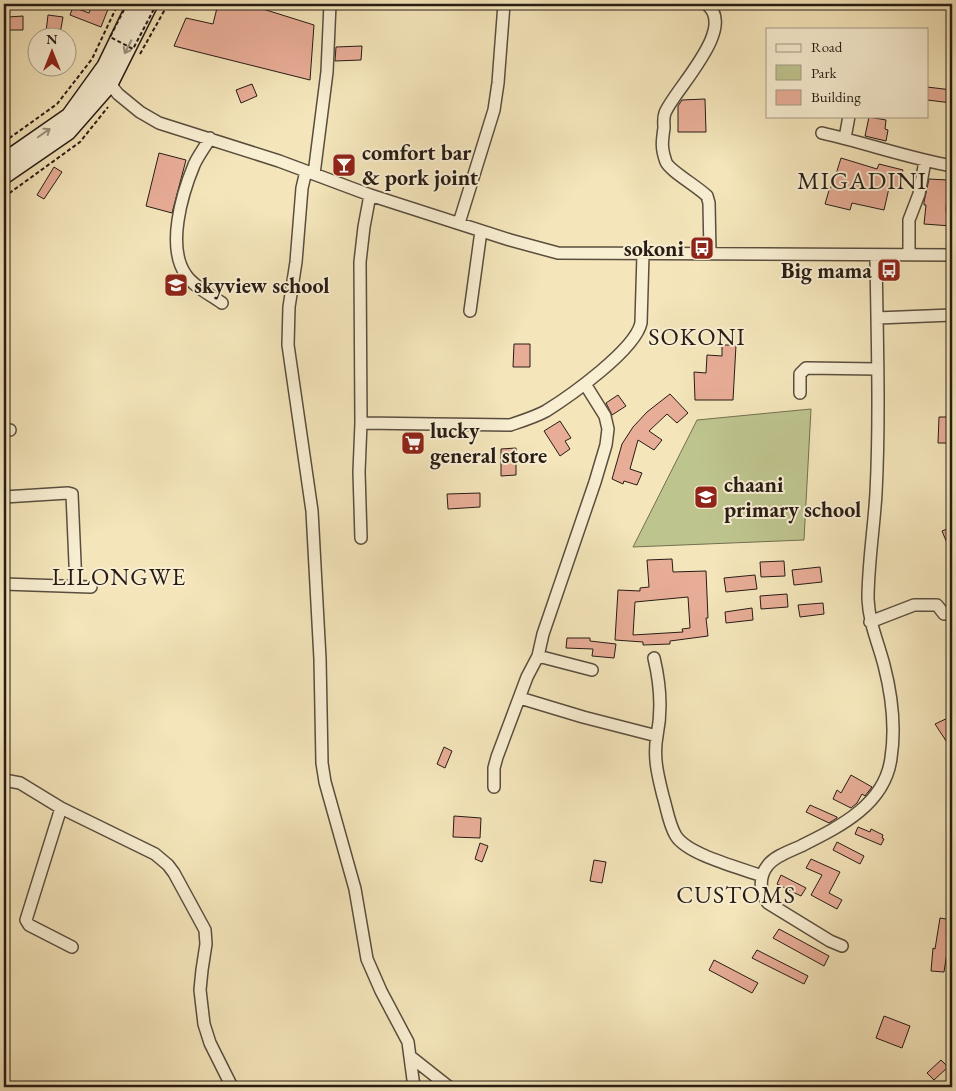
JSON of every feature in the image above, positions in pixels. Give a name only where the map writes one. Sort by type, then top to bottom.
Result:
[{"type":"main road","points":[[4,161],[69,116],[105,66],[135,4]]},
{"type":"main road","points":[[4,176],[68,132],[110,84],[152,5]]},
{"type":"street","points":[[330,4],[327,72],[310,173],[302,188],[297,253],[289,307],[288,345],[312,511],[320,659],[322,763],[325,782],[355,889],[367,959],[381,991],[408,1042],[414,1087]]},
{"type":"street","points":[[459,223],[494,110],[504,4]]},
{"type":"street","points":[[706,4],[713,11],[716,21],[713,34],[703,57],[672,100],[664,115],[661,145],[667,164],[707,196],[709,203],[710,253]]},
{"type":"street","points":[[110,84],[118,94],[140,112],[159,122],[210,138],[370,195],[481,231],[558,253],[952,255]]},
{"type":"street","points":[[845,138],[849,118]]},
{"type":"street","points":[[822,133],[925,161],[952,166]]},
{"type":"street","points":[[210,138],[195,163],[188,181],[176,232],[176,248],[181,268],[188,278],[222,303]]},
{"type":"street","points":[[909,255],[909,220],[919,194],[925,161]]},
{"type":"street","points":[[361,538],[359,472],[361,423],[360,262],[370,195]]},
{"type":"street","points":[[470,311],[481,231]]},
{"type":"street","points":[[361,423],[510,425],[546,411],[585,384],[626,347],[639,331],[641,323],[643,254]]},
{"type":"street","points":[[842,946],[830,941],[768,903],[764,898],[760,884],[768,864],[828,832],[853,816],[874,798],[886,779],[891,760],[894,732],[893,708],[884,664],[870,622],[868,598],[876,493],[876,256]]},
{"type":"street","points":[[876,318],[952,315]]},
{"type":"street","points":[[800,393],[800,374],[806,368],[877,369]]},
{"type":"street","points":[[494,787],[497,757],[527,677],[538,656],[543,634],[606,446],[608,429],[605,416],[585,384]]},
{"type":"street","points":[[4,497],[72,494],[76,586]]},
{"type":"street","points":[[4,584],[91,587]]},
{"type":"street","points":[[870,622],[914,606],[936,605],[944,614],[952,612]]},
{"type":"street","points":[[538,656],[592,670]]},
{"type":"street","points":[[654,658],[658,680],[659,719],[655,763],[676,837],[692,850],[762,876]]},
{"type":"street","points":[[520,698],[657,736]]},
{"type":"street","points":[[4,780],[20,783],[61,808],[155,854],[174,872],[199,917],[207,937],[200,979],[204,1024],[210,1043],[232,1087]]},
{"type":"street","points":[[61,808],[26,920],[29,925],[72,947]]},
{"type":"street","points":[[411,1057],[449,1087]]},
{"type":"path","points":[[4,142],[57,104],[92,59],[118,4]]},
{"type":"path","points":[[127,4],[110,37],[133,49],[152,5]]},
{"type":"green space","points":[[811,409],[804,540],[633,547],[697,420]]},
{"type":"building","points":[[92,4],[110,4],[101,27],[70,15],[73,7],[89,13]]},
{"type":"building","points":[[218,4],[247,4],[314,25],[310,80],[174,46],[186,18],[213,24]]},
{"type":"building","points":[[48,15],[63,17],[61,28],[46,28]]},
{"type":"building","points":[[23,16],[23,30],[8,30],[8,17]]},
{"type":"building","points":[[362,46],[361,60],[335,61],[336,47]]},
{"type":"building","points":[[252,84],[257,96],[241,103],[236,90]]},
{"type":"building","points":[[928,87],[952,90],[952,103],[928,100]]},
{"type":"building","points":[[705,99],[706,132],[678,132],[678,106],[682,100]]},
{"type":"building","points":[[869,118],[886,120],[885,129],[888,130],[886,141],[865,136]]},
{"type":"building","points":[[159,153],[186,160],[172,213],[146,206]]},
{"type":"building","points":[[841,158],[877,169],[879,164],[903,170],[898,190],[889,188],[884,210],[852,203],[850,210],[825,204]]},
{"type":"building","points":[[54,167],[62,172],[44,199],[37,195]]},
{"type":"building","points":[[929,179],[948,180],[946,211],[952,211],[951,226],[924,224],[926,205],[924,205],[924,202]]},
{"type":"building","points":[[514,344],[530,344],[530,367],[513,367]]},
{"type":"building","points":[[722,345],[736,345],[733,400],[695,400],[694,372],[706,373],[707,355],[722,356]]},
{"type":"building","points":[[670,394],[688,413],[677,423],[667,414],[649,431],[662,440],[654,450],[638,440],[630,469],[642,473],[637,485],[624,481],[623,484],[612,479],[622,444],[633,427],[647,412]]},
{"type":"building","points":[[618,395],[626,406],[612,415],[606,403]]},
{"type":"building","points":[[939,417],[952,417],[952,443],[938,443]]},
{"type":"building","points":[[560,421],[571,438],[565,441],[570,449],[560,456],[544,431]]},
{"type":"building","points":[[516,448],[516,475],[501,476],[501,449]]},
{"type":"building","points":[[480,493],[480,507],[448,509],[447,494]]},
{"type":"building","points":[[952,527],[952,555],[942,531]]},
{"type":"building","points":[[672,559],[673,572],[706,571],[708,636],[670,641],[670,644],[643,645],[643,642],[615,640],[618,590],[640,591],[640,588],[649,587],[647,560]],"holes":[[[688,597],[690,628],[682,629],[683,632],[633,635],[635,602]]]},
{"type":"building","points":[[784,561],[785,576],[761,577],[760,562]]},
{"type":"building","points":[[820,567],[822,582],[794,585],[792,570]]},
{"type":"building","points":[[755,575],[757,589],[726,592],[724,578]]},
{"type":"building","points":[[787,594],[788,607],[761,609],[760,596]]},
{"type":"building","points":[[823,603],[824,614],[800,617],[798,605]]},
{"type":"building","points":[[752,608],[753,620],[726,623],[725,612]]},
{"type":"building","points":[[567,638],[590,638],[590,641],[616,644],[614,658],[592,656],[593,649],[566,648]]},
{"type":"building","points":[[952,716],[952,750],[935,724]]},
{"type":"building","points":[[444,747],[452,751],[445,768],[437,764]]},
{"type":"building","points":[[851,775],[872,787],[865,796],[862,794],[857,803],[851,808],[833,799],[837,790],[841,793]]},
{"type":"building","points":[[810,805],[837,818],[829,823],[806,812]]},
{"type":"building","points":[[454,816],[481,818],[480,838],[453,837]]},
{"type":"building","points":[[858,827],[870,832],[871,829],[883,835],[882,838],[884,839],[881,845],[855,834]]},
{"type":"building","points":[[837,842],[864,856],[860,864],[833,850]]},
{"type":"building","points":[[480,843],[488,846],[482,862],[475,859]]},
{"type":"building","points":[[811,859],[840,872],[829,893],[842,900],[837,909],[811,895],[822,875],[806,868]]},
{"type":"building","points":[[594,860],[606,862],[602,883],[590,881]]},
{"type":"building","points":[[781,875],[806,888],[801,896],[777,884]]},
{"type":"building","points":[[940,918],[952,920],[944,972],[931,971],[933,948],[935,949]]},
{"type":"building","points":[[779,929],[829,956],[824,966],[773,938]]},
{"type":"building","points":[[757,950],[808,976],[804,984],[752,958]]},
{"type":"building","points":[[714,960],[758,983],[752,993],[709,970]]},
{"type":"building","points":[[884,1016],[910,1026],[902,1048],[876,1038]]},
{"type":"building","points":[[941,1060],[948,1067],[934,1080],[927,1073]]},
{"type":"place","name":"comfort bar & pork joint","points":[[344,165]]},
{"type":"place","name":"sokoni","points":[[702,248]]},
{"type":"place","name":"Big mama","points":[[889,270]]},
{"type":"place","name":"skyview school","points":[[176,285]]},
{"type":"place","name":"lucky general store","points":[[413,443]]},
{"type":"place","name":"chaani primary school","points":[[706,497]]},
{"type":"district","name":"MIGADINI","points":[[862,180]]},
{"type":"district","name":"SOKONI","points":[[697,336]]},
{"type":"district","name":"LILONGWE","points":[[119,576]]},
{"type":"district","name":"CUSTOMS","points":[[736,894]]}]
